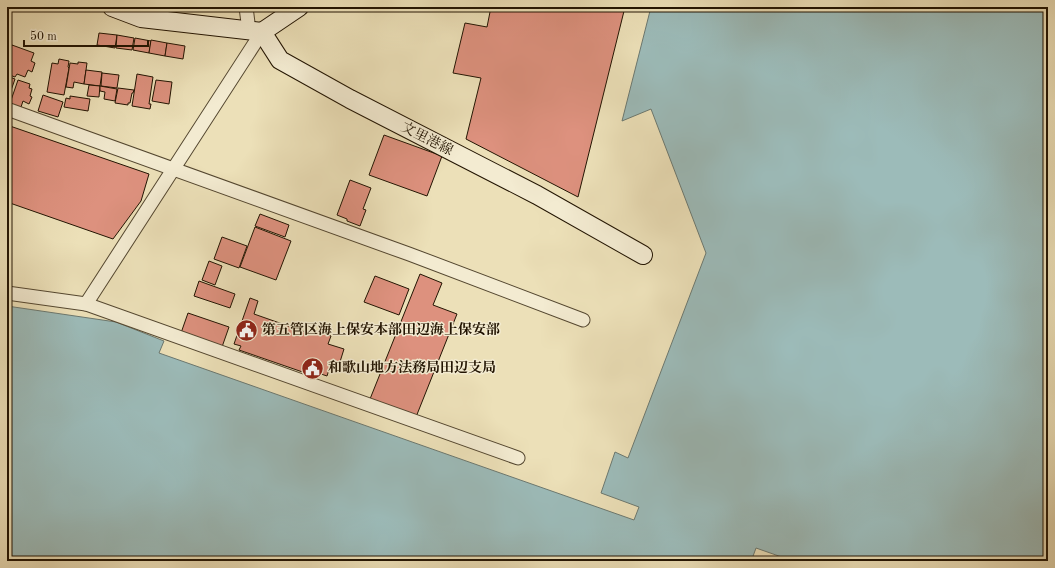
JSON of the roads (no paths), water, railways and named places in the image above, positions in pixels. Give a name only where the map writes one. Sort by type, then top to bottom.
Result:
[{"type":"main road","points":[[112,7],[141,18],[256,32],[299,7]]},
{"type":"main road","name":"文里港線","points":[[256,32],[280,60],[350,99],[537,196],[643,255]]},
{"type":"street","points":[[86,304],[174,169],[256,32],[246,7]]},
{"type":"street","points":[[7,109],[409,254],[583,320]]},
{"type":"street","points":[[7,293],[86,304],[518,458]]},
{"type":"water","points":[[651,7],[1048,7],[1048,561],[793,561],[756,548],[752,559],[755,561],[7,561],[7,306],[116,322],[164,341],[159,353],[634,520],[639,507],[601,493],[615,452],[628,458],[706,253],[651,109],[622,121]]},
{"type":"place","name":"第五管区海上保安本部田辺海上保安部","points":[[247,330]]},
{"type":"place","name":"和歌山地方法務局田辺支局","points":[[312,368]]}]
